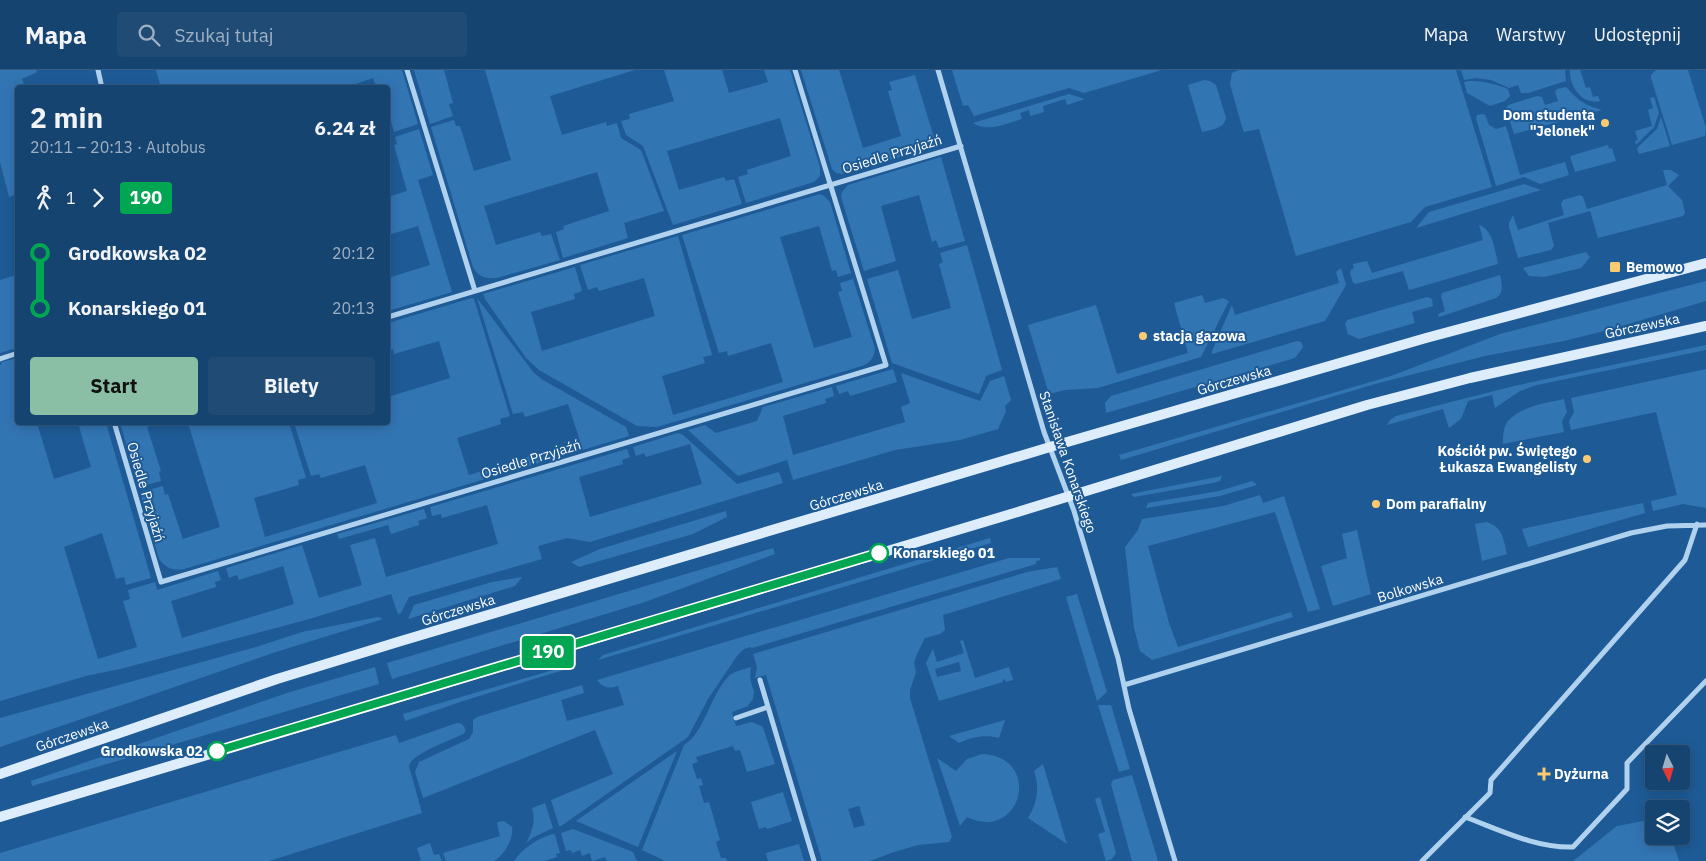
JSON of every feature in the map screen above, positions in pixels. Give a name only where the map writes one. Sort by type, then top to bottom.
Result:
[{"type":"main road","name":"Górczewska","points":[[0,774],[368,651],[1050,447],[1461,328],[1706,263]]},
{"type":"main road","name":"Górczewska","points":[[0,817],[1402,396],[1489,374],[1706,326]]},
{"type":"street","points":[[407,70],[475,292]]},
{"type":"street","name":"Osiedle Przyjaźń","points":[[115,425],[160,582],[886,365],[795,70]]},
{"type":"street","name":"Stanisława Konarskiego","points":[[938,70],[1050,447],[1068,495],[1118,658],[1129,709],[1175,861]]},
{"type":"street","points":[[101,71],[102,85]]},
{"type":"street","name":"Osiedle Przyjaźń","points":[[390,316],[960,146]]},
{"type":"street","points":[[0,359],[15,354]]},
{"type":"street","points":[[1422,861],[1490,793],[1491,780],[1685,560],[1697,524]]},
{"type":"street","name":"Bolkowska","points":[[1124,685],[1631,533],[1667,526],[1706,525]]},
{"type":"street","points":[[760,680],[814,861]]},
{"type":"street","points":[[1465,818],[1539,845],[1573,847],[1627,790],[1627,763],[1706,681]]},
{"type":"street","points":[[736,718],[768,707]]},
{"type":"shaded area","points":[[0,70],[36,70],[37,72],[22,79],[24,85],[15,85],[15,195],[9,197],[0,162]]},
{"type":"shaded area","points":[[156,70],[402,70],[418,124],[394,132],[390,121],[390,85],[375,85],[373,78],[353,85],[156,85],[160,84]]},
{"type":"shaded area","points":[[414,70],[444,70],[453,103],[449,104],[453,116],[430,124]]},
{"type":"shaded area","points":[[485,70],[635,70],[550,96],[562,135],[606,122],[607,126],[617,123],[621,138],[641,150],[664,211],[624,223],[628,238],[563,258],[556,232],[564,229],[563,226],[609,211],[597,172],[484,206],[496,245],[540,232],[542,236],[551,234],[560,260],[497,278],[486,278],[480,275],[473,267],[431,127],[454,120],[456,126],[460,126],[474,171],[511,160]]},
{"type":"shaded area","points":[[664,70],[722,70],[729,93],[768,82],[764,70],[790,70],[820,167],[820,176],[814,182],[746,203],[738,177],[748,174],[747,170],[791,156],[780,118],[667,151],[679,190],[724,177],[726,181],[734,179],[742,204],[673,225],[643,146],[626,135],[621,121],[630,119],[629,114],[674,101]]},
{"type":"shaded area","points":[[801,70],[839,70],[863,148],[901,136],[888,91],[892,90],[889,82],[915,75],[935,141],[933,147],[843,174],[836,173],[832,169]]},
{"type":"shaded area","points":[[952,70],[1162,70],[1084,93],[1069,88],[974,116],[968,105],[963,106]]},
{"type":"shaded area","points":[[1239,70],[1456,70],[1492,187],[1425,207],[1411,222],[1296,256],[1259,129],[1244,132],[1242,127],[1230,84],[1232,73]]},
{"type":"shaded area","points":[[1461,70],[1565,70],[1566,81],[1528,93],[1521,93],[1518,85],[1509,88],[1491,80],[1475,78],[1464,80]]},
{"type":"shaded area","points":[[1570,70],[1580,70],[1586,88],[1590,87],[1593,97],[1598,96],[1600,101],[1588,100],[1578,93],[1574,88]]},
{"type":"shaded area","points":[[1656,70],[1688,70],[1706,128],[1705,136],[1672,145],[1651,78],[1651,75]]},
{"type":"shaded area","points":[[1204,80],[1216,85],[1226,118],[1220,127],[1202,132],[1188,85]]},
{"type":"shaded area","points":[[1464,82],[1485,82],[1503,87],[1508,89],[1510,96],[1505,101],[1490,106],[1467,93]]},
{"type":"shaded area","points":[[1566,87],[1582,102],[1602,110],[1514,134],[1506,109],[1508,105],[1537,96],[1542,97],[1545,105],[1558,101],[1555,92],[1557,89]]},
{"type":"shaded area","points":[[1069,94],[1085,99],[1067,105],[1065,99],[1043,106],[1044,112],[1030,116],[1029,110],[1020,113],[1022,119],[997,126],[984,127],[973,123]]},
{"type":"shaded area","points":[[1654,97],[1659,113],[1654,127],[1636,145],[1635,141],[1638,140],[1635,131],[1652,126],[1648,110],[1653,108],[1650,98]]},
{"type":"shaded area","points":[[1477,115],[1485,115],[1489,125],[1496,129],[1506,126],[1520,175],[1565,162],[1569,175],[1540,184],[1524,177],[1496,186],[1476,118]]},
{"type":"shaded area","points":[[1661,117],[1670,146],[1639,154],[1637,148],[1657,129]]},
{"type":"shaded area","points":[[419,129],[433,175],[418,180],[452,292],[390,310],[390,277],[430,265],[418,226],[390,234],[390,196],[407,191],[394,145],[397,144],[395,137]]},
{"type":"shaded area","points":[[1608,145],[1609,149],[1612,148],[1616,161],[1575,172],[1570,156]]},
{"type":"shaded area","points":[[941,157],[965,241],[939,248],[936,240],[932,242],[919,195],[881,206],[896,261],[864,271],[841,197],[842,192],[848,185]]},
{"type":"shaded area","points":[[1663,170],[1671,170],[1679,175],[1668,186],[1682,200],[1685,213],[1683,216],[1598,238],[1590,211],[1548,223],[1554,246],[1551,250],[1518,258],[1509,227],[1513,215],[1518,230],[1564,215],[1561,204],[1563,200],[1580,195],[1583,197],[1587,209],[1667,185]]},
{"type":"shaded area","points":[[1524,184],[1541,190],[1416,228],[1429,212]]},
{"type":"shaded area","points":[[820,194],[830,202],[851,273],[838,277],[836,270],[832,271],[819,226],[780,237],[814,348],[852,337],[838,292],[842,291],[840,283],[853,279],[875,349],[871,360],[862,366],[657,427],[637,426],[539,370],[526,358],[483,294],[575,267],[582,291],[574,294],[575,299],[531,312],[542,351],[655,316],[644,278],[599,291],[597,287],[588,290],[580,265],[678,236],[712,355],[703,357],[705,363],[662,376],[673,415],[783,382],[771,343],[728,356],[727,351],[719,353],[682,235]]},
{"type":"shaded area","points":[[1479,225],[1484,227],[1490,236],[1498,264],[1409,290],[1403,271],[1356,284],[1353,283],[1350,273],[1354,268],[1353,264],[1367,261],[1372,273],[1483,240]]},
{"type":"shaded area","points":[[967,245],[1002,370],[986,376],[979,394],[892,363],[867,279],[898,270],[912,319],[951,308],[939,264],[943,262],[940,253]]},
{"type":"shaded area","points":[[1586,252],[1590,257],[1581,268],[1544,277],[1529,276],[1523,268]]},
{"type":"shaded area","points":[[1341,268],[1346,285],[1325,321],[1212,354],[1232,305],[1235,315],[1339,283],[1336,272]]},
{"type":"shaded area","points":[[15,275],[15,349],[0,353],[0,280]]},
{"type":"shaded area","points":[[1500,275],[1502,285],[1499,296],[1439,317],[1438,314],[1445,311],[1442,293]]},
{"type":"shaded area","points":[[1706,281],[1706,301],[1608,330],[1564,341],[1485,356],[1375,384],[1121,460],[1119,455],[1391,376],[1500,334]]},
{"type":"shaded area","points":[[1202,295],[1205,303],[1223,298],[1229,301],[1201,357],[1098,388],[1065,390],[1049,394],[1028,325],[1096,305],[1117,374],[1188,353],[1174,303]]},
{"type":"shaded area","points":[[1427,297],[1432,299],[1433,306],[1412,312],[1415,323],[1359,339],[1348,334],[1345,324],[1347,320]]},
{"type":"shaded area","points":[[472,298],[474,299],[510,416],[500,419],[501,424],[457,438],[469,475],[580,441],[568,404],[525,417],[523,412],[513,414],[477,298],[534,373],[626,427],[629,436],[184,569],[177,570],[164,565],[159,559],[140,492],[163,486],[165,495],[168,494],[183,539],[220,527],[189,425],[290,425],[306,478],[298,480],[299,485],[254,498],[265,537],[377,503],[365,465],[321,478],[319,474],[311,476],[295,425],[390,425],[390,396],[450,378],[439,341],[394,354],[393,349],[390,350],[390,322]]},
{"type":"shaded area","points":[[1297,341],[1301,342],[1303,347],[1295,358],[1106,413],[1105,403],[1111,396]]},
{"type":"shaded area","points":[[1706,345],[1706,350],[1537,385],[1520,391],[1495,408],[1492,395],[1468,401],[1461,419],[1449,428],[1443,409],[1387,425],[1396,416],[1514,386]]},
{"type":"shaded area","points":[[15,359],[15,425],[38,425],[54,479],[91,467],[79,425],[107,425],[151,578],[126,585],[124,577],[116,579],[102,533],[64,547],[98,659],[137,647],[123,601],[130,599],[128,590],[155,582],[157,590],[218,571],[221,580],[215,582],[216,587],[171,601],[182,638],[294,604],[283,566],[239,580],[237,575],[229,578],[226,568],[302,545],[319,598],[362,585],[350,545],[375,538],[386,577],[498,544],[487,505],[442,518],[441,514],[432,516],[430,507],[627,449],[630,457],[622,460],[623,464],[579,477],[590,517],[702,484],[690,444],[646,457],[644,453],[636,456],[633,447],[678,433],[683,435],[737,484],[779,472],[783,483],[590,542],[567,538],[538,546],[542,559],[409,597],[401,613],[398,614],[391,594],[306,620],[120,669],[86,676],[0,701],[0,366],[2,362]]},
{"type":"shaded area","points":[[893,369],[897,382],[850,396],[848,391],[839,394],[836,386]]},
{"type":"shaded area","points":[[1706,369],[1706,508],[1683,504],[1653,511],[1651,501],[1677,495],[1656,412],[1571,430],[1569,421],[1574,412],[1571,398]]},
{"type":"shaded area","points":[[901,373],[980,401],[990,381],[1004,376],[1011,400],[1005,406],[1006,411],[998,429],[960,440],[895,450],[793,480],[787,460],[738,476],[688,430],[705,425],[716,433],[757,421],[763,407],[832,387],[834,396],[825,399],[826,403],[783,416],[793,455],[905,422],[901,407],[910,403]]},
{"type":"shaded area","points":[[1564,399],[1567,412],[1562,421],[1564,432],[1503,444],[1505,426],[1514,416],[1534,406]]},
{"type":"shaded area","points":[[121,425],[154,425],[147,427],[161,471],[159,472],[161,481],[139,487]]},
{"type":"shaded area","points":[[1222,476],[1220,481],[1213,483],[1134,497],[1131,494]]},
{"type":"shaded area","points":[[1252,481],[1257,485],[1220,496],[1146,508],[1148,503],[1219,491]]},
{"type":"shaded area","points":[[1260,495],[1263,503],[1284,496],[1320,609],[1308,612],[1275,512],[1148,546],[1169,623],[1178,647],[1291,612],[1293,617],[1152,660],[1140,651],[1134,628],[1125,547],[1138,530],[1142,519],[1223,506]]},
{"type":"shaded area","points":[[1643,503],[1645,513],[1528,547],[1522,529]]},
{"type":"shaded area","points":[[424,509],[427,518],[418,521],[419,525],[391,534],[388,525],[339,539],[337,534]]},
{"type":"shaded area","points":[[726,511],[727,517],[693,534],[579,567],[571,562],[600,549]]},
{"type":"shaded area","points":[[1487,522],[1499,531],[1507,554],[1482,561],[1475,524]]},
{"type":"shaded area","points":[[1357,530],[1371,594],[1333,606],[1321,566],[1347,558],[1342,534]]},
{"type":"shaded area","points":[[990,538],[991,543],[598,660],[603,655]]},
{"type":"shaded area","points":[[773,548],[775,554],[645,602],[392,679],[387,663]]},
{"type":"shaded area","points":[[1009,558],[1040,558],[1040,560],[1036,561],[1036,564],[744,649],[737,656],[708,699],[688,737],[561,826],[559,826],[551,800],[613,774],[595,730],[423,798],[415,772],[419,762],[469,739],[473,732],[473,720],[477,717],[582,685],[584,693],[561,700],[567,721],[624,705],[618,686],[607,687],[597,680]]},
{"type":"shaded area","points":[[1057,567],[1061,579],[943,615],[945,630],[940,634],[925,638],[914,663],[916,672],[910,690],[910,698],[952,837],[949,842],[918,845],[870,861],[822,861],[766,675],[755,678],[757,667],[753,654],[1027,572]],"holes":[[[859,806],[865,825],[854,828],[848,809]]]},
{"type":"shaded area","points":[[522,577],[515,586],[408,619],[414,605],[492,582]]},
{"type":"shaded area","points":[[1077,594],[1107,692],[1097,701],[1066,597]]},
{"type":"shaded area","points":[[378,617],[383,619],[279,651],[0,747],[0,718],[256,647],[302,632]]},
{"type":"shaded area","points":[[963,640],[975,678],[1009,667],[1013,680],[1006,682],[1005,679],[1003,682],[939,701],[926,663],[933,649],[937,662],[964,653],[960,641]],"holes":[[[959,662],[961,671],[937,677],[935,669]]]},
{"type":"shaded area","points":[[375,667],[379,684],[32,786],[31,781],[287,693]]},
{"type":"shaded area","points":[[563,667],[570,668],[405,721],[403,714]]},
{"type":"shaded area","points":[[751,667],[750,678],[754,692],[753,699],[748,706],[732,712],[736,726],[752,722],[763,727],[775,764],[747,772],[740,750],[735,751],[733,746],[696,757],[698,762],[692,764],[697,779],[701,778],[703,785],[699,786],[704,803],[709,802],[720,840],[716,842],[721,858],[726,858],[727,861],[665,861],[642,850],[684,745],[697,732],[717,692],[729,676],[737,671]]},
{"type":"shaded area","points":[[1098,705],[1111,705],[1130,769],[1119,772]]},
{"type":"shaded area","points":[[1005,720],[999,738],[979,737],[959,743],[949,736]]},
{"type":"shaded area","points":[[457,723],[462,724],[465,728],[463,734],[424,752],[411,761],[409,766],[422,813],[269,861],[0,861],[0,853],[396,735],[399,743]]},
{"type":"shaded area","points":[[677,751],[638,847],[576,821]]},
{"type":"shaded area","points":[[982,754],[1001,759],[1013,769],[1019,782],[1018,796],[1012,809],[1001,819],[986,822],[967,817],[960,826],[937,758],[956,771],[967,759]]},
{"type":"shaded area","points":[[1043,764],[1067,844],[1028,818],[1034,807],[1037,795],[1034,771]]},
{"type":"shaded area","points":[[1132,775],[1158,861],[1132,861],[1111,784],[1113,780]]},
{"type":"shaded area","points":[[783,792],[792,821],[767,829],[766,827],[759,829],[751,802]]},
{"type":"shaded area","points":[[1100,797],[1116,853],[1112,859],[1106,861],[1098,834],[1105,832],[1095,799]]},
{"type":"shaded area","points":[[545,803],[553,828],[526,843],[533,826],[532,808]]},
{"type":"shaded area","points":[[504,821],[512,827],[510,841],[505,851],[494,861],[446,861],[443,853],[500,836],[497,823]]},
{"type":"shaded area","points":[[1645,821],[1645,845],[1674,845],[1679,861],[1573,861],[1617,826]]},
{"type":"shaded area","points":[[573,829],[633,852],[637,861],[607,861],[605,857],[592,861],[590,853],[582,856],[580,850],[572,853],[571,850],[566,851],[561,833]]},
{"type":"shaded area","points":[[553,834],[555,835],[560,853],[556,854],[557,857],[544,861],[514,861],[531,844]]},
{"type":"shaded area","points":[[430,843],[434,855],[439,854],[442,861],[419,861],[421,860],[417,848]]},
{"type":"shaded area","points":[[799,844],[804,861],[768,861],[766,853]]},
{"type":"bus line","name":"190","points":[[217,751],[879,553]]},
{"type":"place","name":"Dom studenta \"Jelonek\"","points":[[1605,123]]},
{"type":"place","name":"Bemowo","points":[[1615,267]]},
{"type":"place","name":"stacja gazowa","points":[[1143,336]]},
{"type":"place","name":"Kościół pw. Świętego Łukasza Ewangelisty","points":[[1587,459]]},
{"type":"place","name":"Dom parafialny","points":[[1376,504]]},
{"type":"place","name":"Konarskiego 01","points":[[879,553]]},
{"type":"place","name":"Grodkowska 02","points":[[217,751]]},
{"type":"place","name":"Dyżurna","points":[[1544,774]]}]
